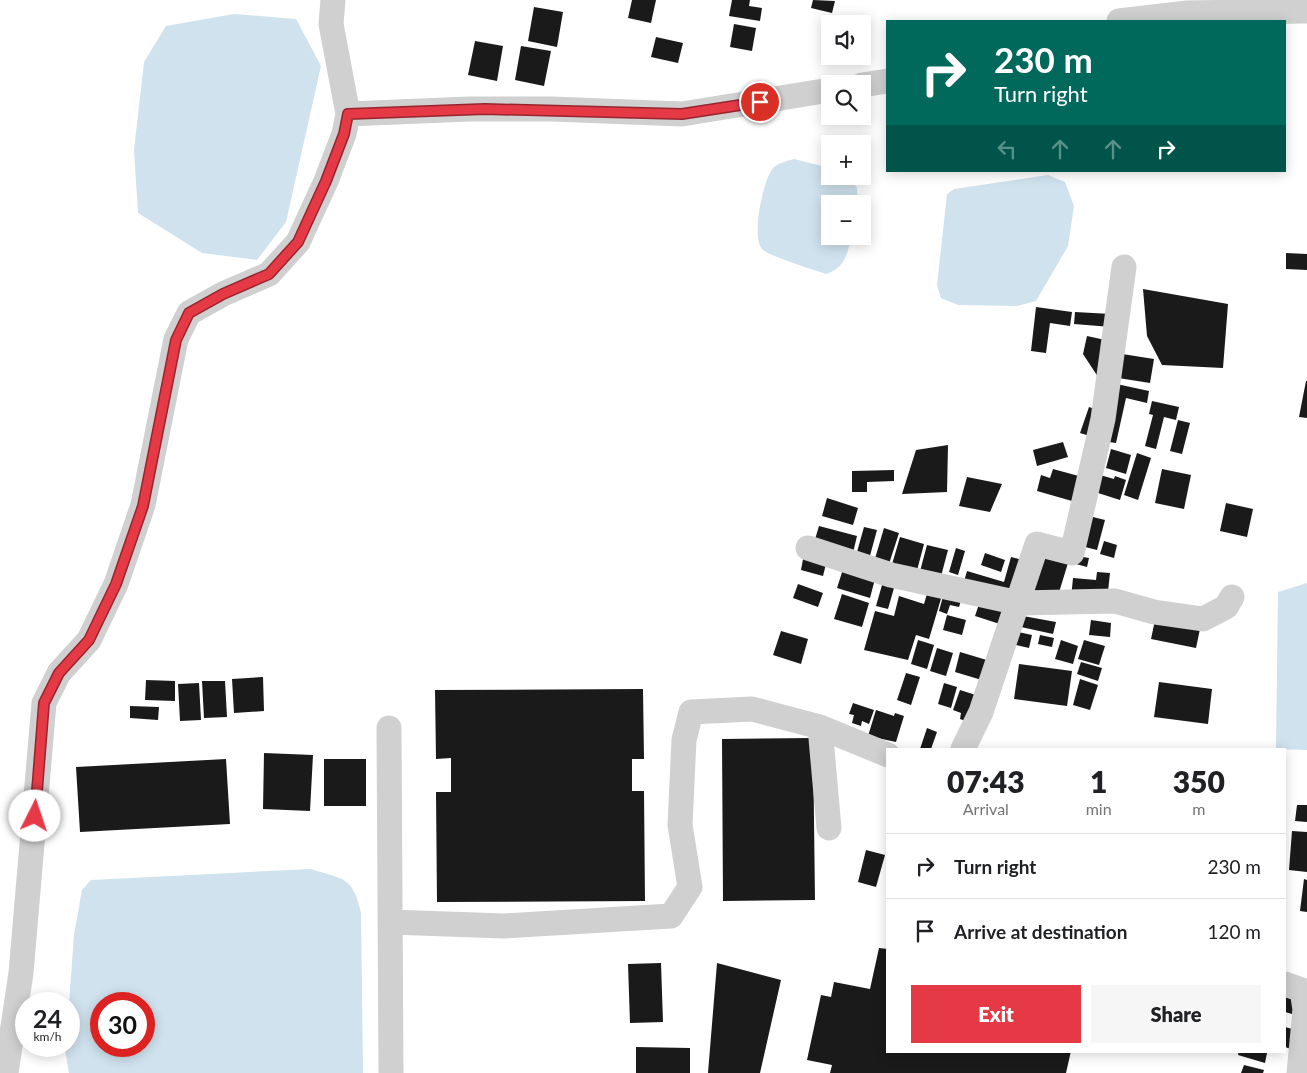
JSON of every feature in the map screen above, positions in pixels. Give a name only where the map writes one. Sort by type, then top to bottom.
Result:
[{"type":"street","points":[[6,1073],[22,964],[44,703],[59,673],[89,640],[116,584],[143,506],[176,340],[189,313],[223,294],[269,274],[298,242],[326,181],[344,134],[348,114],[331,24],[333,0]]},
{"type":"street","points":[[1128,20],[1187,13],[1307,11]]},
{"type":"street","points":[[871,84],[886,81]]},
{"type":"street","points":[[348,114],[487,109],[682,114],[821,91]]},
{"type":"street","points":[[963,748],[982,712],[1037,544],[1072,553],[1103,419],[1124,267]]},
{"type":"street","points":[[808,548],[891,576],[1018,603],[1115,601],[1154,612],[1203,619],[1226,607],[1232,597]]},
{"type":"street","points":[[390,922],[504,926],[671,916],[690,887],[680,825],[684,740],[691,712],[752,709],[820,727],[886,754]]},
{"type":"street","points":[[820,727],[829,828]]},
{"type":"street","points":[[390,728],[391,1073]]},
{"type":"street","points":[[1286,984],[1302,990],[1305,1010],[1299,1073]]},
{"type":"water","points":[[234,14],[296,19],[321,66],[286,222],[257,260],[202,253],[138,213],[134,150],[144,62],[166,26]]},
{"type":"water","points":[[794,159],[821,166],[821,185],[855,185],[857,188],[857,195],[821,195],[821,245],[849,245],[847,254],[838,268],[826,274],[766,252],[759,243],[758,221],[762,196],[769,174],[773,168],[783,162]]},
{"type":"water","points":[[1048,175],[1065,182],[1074,206],[1068,246],[1036,301],[1017,306],[958,305],[941,298],[937,285],[947,194],[954,189]]},
{"type":"water","points":[[1307,583],[1307,750],[1276,748],[1278,592]]},
{"type":"water","points":[[310,869],[345,881],[354,892],[361,913],[363,1073],[69,1073],[66,1057],[80,1057],[80,992],[70,992],[74,935],[82,890],[91,880]]},
{"type":"building","points":[[632,0],[656,0],[651,23],[628,18]]},
{"type":"building","points":[[732,0],[750,0],[749,6],[762,8],[760,21],[729,16]]},
{"type":"building","points":[[813,0],[835,1],[832,13],[811,8]]},
{"type":"building","points":[[534,7],[563,12],[557,47],[528,41]]},
{"type":"building","points":[[734,24],[756,28],[752,51],[730,47]]},
{"type":"building","points":[[656,37],[683,43],[678,63],[651,57]]},
{"type":"building","points":[[475,41],[503,46],[497,81],[468,75]]},
{"type":"building","points":[[521,46],[551,51],[544,86],[515,80]]},
{"type":"building","points":[[1286,253],[1307,254],[1307,270],[1286,269]]},
{"type":"building","points":[[1143,289],[1228,304],[1223,368],[1162,365],[1147,336]]},
{"type":"building","points":[[1036,307],[1072,312],[1070,326],[1050,323],[1046,353],[1031,351]]},
{"type":"building","points":[[1075,312],[1111,314],[1111,327],[1074,324]]},
{"type":"building","points":[[1087,336],[1110,341],[1102,383],[1083,354]]},
{"type":"building","points":[[1116,353],[1154,359],[1150,383],[1112,377]]},
{"type":"building","points":[[1307,381],[1307,418],[1299,417]]},
{"type":"building","points":[[1112,383],[1149,391],[1147,403],[1126,398],[1116,443],[1102,441]]},
{"type":"building","points":[[1152,401],[1179,407],[1176,420],[1164,417],[1156,449],[1145,446],[1153,415],[1149,414]]},
{"type":"building","points":[[1089,407],[1101,411],[1093,437],[1080,433]]},
{"type":"building","points":[[1178,420],[1190,423],[1182,454],[1170,451]]},
{"type":"building","points":[[1063,442],[1068,457],[1037,466],[1033,450]]},
{"type":"building","points":[[948,445],[947,492],[902,494],[916,450]]},
{"type":"building","points":[[1111,449],[1131,455],[1126,474],[1106,468]]},
{"type":"building","points":[[1137,453],[1151,458],[1138,500],[1124,495]]},
{"type":"building","points":[[1053,469],[1086,478],[1079,503],[1037,491],[1041,475],[1050,478]]},
{"type":"building","points":[[1162,469],[1191,475],[1184,509],[1155,503]]},
{"type":"building","points":[[894,470],[894,481],[867,482],[867,492],[852,492],[852,471]]},
{"type":"building","points":[[1100,475],[1114,479],[1115,476],[1126,480],[1120,500],[1095,492]]},
{"type":"building","points":[[967,477],[1002,484],[990,512],[959,506]]},
{"type":"building","points":[[827,498],[858,508],[853,525],[822,516]]},
{"type":"building","points":[[1226,503],[1253,509],[1247,537],[1220,531]]},
{"type":"building","points":[[1089,516],[1105,520],[1097,550],[1081,546]]},
{"type":"building","points":[[819,526],[857,536],[852,557],[813,546]]},
{"type":"building","points":[[864,527],[877,530],[868,563],[855,559]]},
{"type":"building","points":[[884,528],[899,533],[888,567],[874,562]]},
{"type":"building","points":[[900,537],[924,544],[915,578],[890,571]]},
{"type":"building","points":[[1104,541],[1117,545],[1114,558],[1100,554]]},
{"type":"building","points":[[927,545],[948,550],[940,580],[919,575]]},
{"type":"building","points":[[956,548],[965,551],[958,575],[949,572]]},
{"type":"building","points":[[985,553],[1005,560],[1001,572],[981,565]]},
{"type":"building","points":[[804,554],[827,560],[823,576],[801,570]]},
{"type":"building","points":[[1040,554],[1068,563],[1057,599],[1031,591]]},
{"type":"building","points":[[1078,556],[1089,558],[1087,567],[1076,564]]},
{"type":"building","points":[[1011,557],[1023,560],[1012,599],[963,585],[967,571],[1004,582]]},
{"type":"building","points":[[844,566],[876,575],[870,598],[837,588]]},
{"type":"building","points":[[1097,572],[1110,573],[1107,601],[1071,598],[1073,578],[1096,580]]},
{"type":"building","points":[[884,578],[896,581],[888,609],[876,606]]},
{"type":"building","points":[[798,584],[823,593],[818,607],[793,598]]},
{"type":"building","points":[[929,587],[943,592],[929,639],[916,635],[908,660],[864,650],[875,611],[894,616],[899,596],[924,604]]},
{"type":"building","points":[[945,589],[963,594],[959,607],[950,605],[947,614],[939,611]]},
{"type":"building","points":[[842,594],[869,603],[862,627],[834,619]]},
{"type":"building","points":[[981,598],[1012,607],[1006,626],[975,616]]},
{"type":"building","points":[[947,615],[966,620],[962,635],[943,630]]},
{"type":"building","points":[[1023,616],[1056,622],[1053,634],[1021,627]]},
{"type":"building","points":[[1091,620],[1111,623],[1110,637],[1089,635]]},
{"type":"building","points":[[1155,620],[1200,629],[1196,648],[1151,639]]},
{"type":"building","points":[[781,631],[808,639],[801,664],[773,655]]},
{"type":"building","points":[[1014,631],[1032,635],[1029,648],[1011,644]]},
{"type":"building","points":[[1040,635],[1054,638],[1052,647],[1038,644]]},
{"type":"building","points":[[918,640],[934,645],[927,669],[911,664]]},
{"type":"building","points":[[1061,640],[1078,646],[1073,664],[1055,659]]},
{"type":"building","points":[[1084,640],[1105,646],[1099,665],[1078,659]]},
{"type":"building","points":[[937,648],[953,653],[946,676],[930,671]]},
{"type":"building","points":[[960,652],[990,661],[985,681],[955,672]]},
{"type":"building","points":[[1081,662],[1102,668],[1098,681],[1077,674]]},
{"type":"building","points":[[1019,664],[1072,671],[1067,706],[1014,699]]},
{"type":"building","points":[[906,673],[920,677],[911,705],[897,700]]},
{"type":"building","points":[[263,677],[264,711],[234,713],[232,679]]},
{"type":"building","points":[[1080,679],[1098,685],[1090,710],[1073,705]]},
{"type":"building","points":[[146,680],[175,681],[175,701],[145,700]]},
{"type":"building","points":[[202,681],[225,681],[227,717],[204,718]]},
{"type":"building","points":[[1159,682],[1212,689],[1208,724],[1154,717]]},
{"type":"building","points":[[199,683],[201,720],[180,721],[178,684]]},
{"type":"building","points":[[944,683],[957,687],[951,708],[938,704]]},
{"type":"building","points":[[643,689],[644,759],[632,759],[632,791],[644,791],[645,901],[437,902],[436,792],[451,792],[451,758],[436,759],[435,690]]},
{"type":"building","points":[[960,690],[982,697],[974,724],[960,719],[961,713],[953,710]]},
{"type":"building","points":[[853,703],[874,710],[869,724],[862,721],[861,726],[852,723],[854,715],[849,714]]},
{"type":"building","points":[[130,706],[159,707],[158,720],[130,718]]},
{"type":"building","points":[[876,710],[894,716],[895,713],[904,716],[896,742],[868,736]]},
{"type":"building","points":[[927,728],[937,732],[931,748],[920,748]]},
{"type":"building","points":[[813,738],[815,900],[723,901],[722,739]]},
{"type":"building","points":[[264,753],[313,755],[310,811],[263,809]]},
{"type":"building","points":[[226,759],[230,824],[80,832],[76,767]]},
{"type":"building","points":[[324,759],[366,759],[366,806],[324,806]]},
{"type":"building","points":[[1297,805],[1307,805],[1307,822],[1295,821]]},
{"type":"building","points":[[1292,831],[1307,832],[1307,872],[1289,870]]},
{"type":"building","points":[[866,850],[885,855],[876,887],[858,882]]},
{"type":"building","points":[[1304,879],[1307,880],[1307,912],[1300,911]]},
{"type":"building","points":[[879,948],[886,949],[886,1053],[1071,1053],[1066,1073],[830,1073],[832,1065],[807,1060],[821,995],[831,997],[834,982],[870,989]]},
{"type":"building","points":[[661,963],[663,1022],[630,1023],[628,964]]},
{"type":"building","points":[[717,963],[781,980],[760,1073],[708,1073]]},
{"type":"building","points":[[1286,997],[1295,1000],[1292,1014],[1286,1012]]},
{"type":"building","points":[[1286,1027],[1296,1030],[1291,1049],[1286,1047]]},
{"type":"building","points":[[636,1047],[690,1048],[690,1073],[636,1073]]},
{"type":"building","points":[[1238,1053],[1267,1053],[1265,1063],[1238,1055]]},
{"type":"building","points":[[1244,1065],[1264,1070],[1263,1073],[1241,1073]]},
{"type":"route","points":[[35,816],[44,703],[52,683],[59,673],[89,640],[116,584],[143,506],[176,340],[189,313],[223,294],[269,274],[298,242],[326,181],[344,134],[348,114],[397,110],[485,109],[552,109],[682,114],[760,102]]}]
